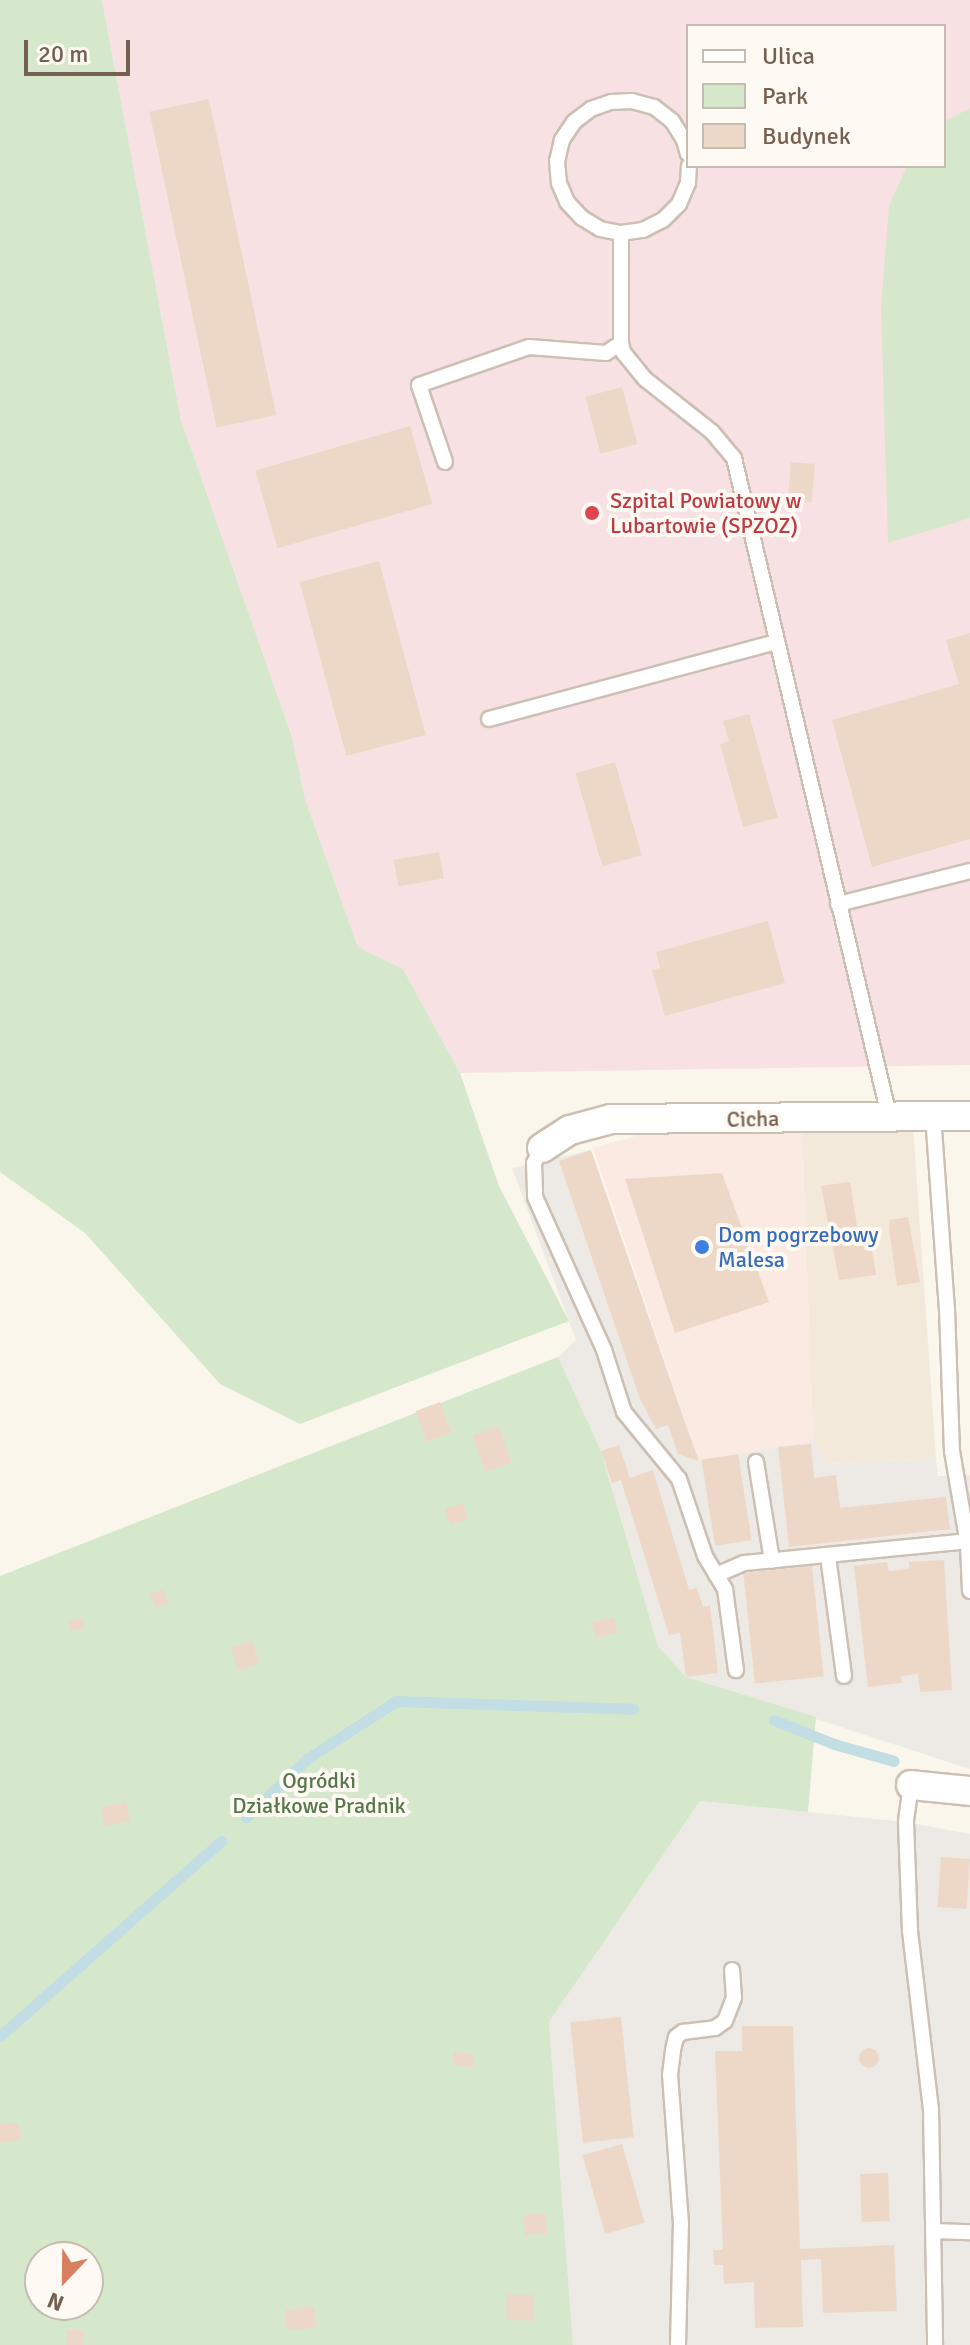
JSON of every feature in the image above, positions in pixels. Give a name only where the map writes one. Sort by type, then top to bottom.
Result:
[{"type":"street","name":"Cicha","points":[[542,1148],[570,1130],[611,1119],[970,1116]]},
{"type":"street","points":[[911,1785],[970,1790]]},
{"type":"lane","points":[[686,147],[672,121],[654,107],[632,101],[601,105],[574,122],[562,140],[557,161],[559,183],[567,202],[582,218],[600,229],[621,233],[643,230],[663,220],[679,204],[688,183],[689,168]]},
{"type":"lane","points":[[621,233],[623,352],[645,379],[712,432],[734,458],[889,1116]]},
{"type":"lane","points":[[445,462],[419,385],[529,347],[606,353],[621,343]]},
{"type":"lane","points":[[489,719],[777,642]]},
{"type":"lane","points":[[838,904],[970,871]]},
{"type":"lane","points":[[933,1115],[947,1309],[952,1451],[969,1541],[970,1591]]},
{"type":"lane","points":[[542,1148],[534,1163],[535,1197],[604,1350],[624,1412],[679,1479],[705,1556],[725,1589],[736,1670]]},
{"type":"lane","points":[[756,1462],[772,1561]]},
{"type":"lane","points":[[716,1575],[744,1563],[969,1541]]},
{"type":"lane","points":[[828,1556],[844,1676]]},
{"type":"lane","points":[[911,1785],[906,1822],[910,1931],[931,2109],[935,2345]]},
{"type":"lane","points":[[678,2345],[681,2224],[670,2075],[673,2050],[676,2037],[683,2032],[715,2028],[725,2021],[734,1998],[732,1970]]},
{"type":"lane","points":[[934,2231],[970,2232]]},
{"type":"shaded area","name":"Szpital Powiatowy w Lubartowie (SPZOZ)","points":[[102,0],[970,0],[970,1065],[460,1073],[403,969],[358,947],[305,799],[292,737],[181,420]]},
{"type":"shaded area","points":[[913,1126],[936,1458],[826,1464],[813,1437],[802,1131]]},
{"type":"shaded area","points":[[654,1131],[802,1131],[813,1437],[809,1442],[699,1461],[593,1148]]},
{"type":"shaded area","points":[[591,1150],[699,1461],[809,1442],[813,1437],[826,1464],[936,1458],[938,1476],[970,1475],[970,1769],[686,1677],[658,1646],[601,1451],[558,1357],[576,1340],[512,1168]]},
{"type":"shaded area","points":[[700,1801],[906,1822],[970,1834],[970,2345],[573,2345],[549,2022]]},
{"type":"green space","points":[[0,0],[102,0],[181,420],[292,737],[305,799],[358,947],[403,969],[460,1073],[499,1186],[569,1321],[300,1424],[220,1384],[85,1233],[0,1172]]},
{"type":"green space","points":[[970,108],[970,518],[888,543],[881,308],[889,206],[906,168],[946,168],[946,121]]},
{"type":"green space","name":"Ogródki Działkowe Pradnik","points":[[558,1357],[601,1451],[658,1646],[686,1677],[816,1717],[808,1812],[700,1801],[549,2022],[573,2345],[0,2345],[0,1576]]},
{"type":"building","points":[[209,99],[276,415],[216,428],[149,112]]},
{"type":"building","points":[[622,387],[637,444],[601,454],[585,397]]},
{"type":"building","points":[[410,426],[432,504],[278,548],[255,470]]},
{"type":"building","points":[[791,462],[815,464],[812,502],[788,500]]},
{"type":"building","points":[[379,561],[426,735],[346,756],[300,582]]},
{"type":"building","points":[[970,633],[970,839],[872,867],[832,720],[959,684],[946,640]]},
{"type":"building","points":[[749,714],[778,818],[743,827],[720,744],[729,741],[723,721]]},
{"type":"building","points":[[615,762],[642,855],[602,867],[576,773]]},
{"type":"building","points":[[439,852],[444,879],[398,887],[394,860]]},
{"type":"building","points":[[768,921],[785,983],[665,1016],[652,970],[660,968],[656,952]]},
{"type":"building","points":[[591,1150],[699,1461],[678,1454],[668,1425],[656,1429],[640,1399],[559,1161]]},
{"type":"building","points":[[722,1173],[769,1302],[675,1333],[625,1179]]},
{"type":"building","points":[[850,1182],[860,1245],[871,1243],[876,1275],[839,1280],[821,1186]]},
{"type":"building","points":[[908,1217],[920,1282],[897,1286],[890,1220]]},
{"type":"building","points":[[440,1402],[451,1433],[427,1442],[416,1411]]},
{"type":"building","points":[[499,1426],[512,1463],[485,1472],[473,1435]]},
{"type":"building","points":[[811,1444],[814,1478],[836,1475],[840,1508],[946,1497],[950,1529],[789,1547],[778,1447]]},
{"type":"building","points":[[619,1445],[630,1478],[653,1470],[689,1590],[697,1588],[703,1607],[710,1605],[718,1673],[686,1677],[680,1633],[669,1635],[621,1480],[612,1483],[601,1451]]},
{"type":"building","points":[[738,1454],[752,1540],[715,1546],[701,1460]]},
{"type":"building","points":[[463,1503],[468,1519],[450,1525],[445,1509]]},
{"type":"building","points":[[944,1560],[952,1690],[920,1692],[918,1674],[901,1676],[902,1683],[868,1687],[854,1566],[887,1562],[889,1571],[909,1569],[909,1562]]},
{"type":"building","points":[[812,1566],[824,1676],[755,1684],[743,1573]]},
{"type":"building","points":[[164,1589],[169,1603],[155,1608],[150,1594]]},
{"type":"building","points":[[614,1617],[618,1633],[596,1638],[592,1623]]},
{"type":"building","points":[[83,1618],[85,1629],[71,1631],[69,1620]]},
{"type":"building","points":[[252,1641],[259,1664],[238,1670],[231,1647]]},
{"type":"building","points":[[126,1802],[130,1821],[105,1826],[101,1807]]},
{"type":"building","points":[[941,1857],[970,1859],[966,1909],[938,1907]]},
{"type":"building","points":[[621,2017],[634,2137],[583,2143],[570,2022]]},
{"type":"building","points":[[742,2026],[793,2026],[800,2249],[894,2245],[897,2311],[823,2313],[821,2259],[801,2260],[803,2327],[755,2328],[754,2282],[724,2284],[723,2265],[714,2265],[713,2250],[723,2250],[715,2051],[742,2051]]},
{"type":"building","points":[[865,2048],[873,2048],[879,2058],[873,2068],[865,2068],[859,2062],[859,2054]]},
{"type":"building","points":[[454,2052],[474,2054],[473,2067],[453,2065]]},
{"type":"building","points":[[18,2122],[21,2140],[0,2143],[0,2124]]},
{"type":"building","points":[[622,2144],[645,2223],[605,2234],[583,2155]]},
{"type":"building","points":[[888,2173],[890,2221],[862,2222],[860,2174]]},
{"type":"building","points":[[545,2213],[547,2233],[525,2235],[523,2215]]},
{"type":"building","points":[[507,2294],[534,2295],[533,2321],[506,2320]]},
{"type":"building","points":[[314,2307],[316,2328],[287,2330],[285,2310]]},
{"type":"building","points":[[67,2330],[84,2330],[84,2345],[67,2345]]},
{"type":"waterway","points":[[246,1817],[307,1759],[396,1701],[633,1709]]},
{"type":"waterway","points":[[774,1720],[834,1744],[894,1761]]},
{"type":"waterway","points":[[0,2036],[221,1841]]},
{"type":"place","name":"Szpital Powiatowy w Lubartowie (SPZOZ)","points":[[592,513]]},
{"type":"place","name":"Dom pogrzebowy Malesa","points":[[702,1247]]}]
